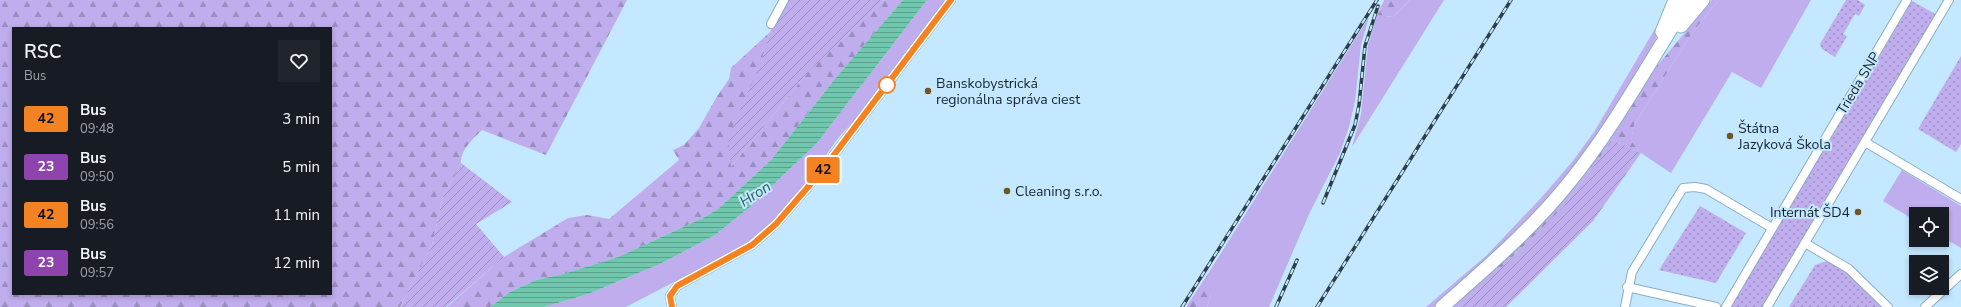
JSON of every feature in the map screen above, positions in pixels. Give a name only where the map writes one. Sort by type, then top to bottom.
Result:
[{"type":"main road","points":[[1653,57],[1675,0]]},
{"type":"main road","points":[[1442,307],[1515,241],[1563,190],[1590,156],[1689,0]]},
{"type":"main road","points":[[1653,57],[1703,0]]},
{"type":"street","points":[[771,24],[784,0]]},
{"type":"street","points":[[672,307],[670,296],[677,286],[752,245],[770,230],[790,209],[821,172],[951,0]]},
{"type":"street","name":"Trieda SNP","points":[[1726,307],[1907,0]]},
{"type":"street","points":[[1767,307],[1949,0]]},
{"type":"street","points":[[1865,142],[1961,199]]},
{"type":"street","points":[[1625,307],[1632,272],[1683,188],[1695,187],[1706,189],[1772,228]]},
{"type":"street","points":[[1805,243],[1849,270],[1888,307]]},
{"type":"street","points":[[1925,307],[1961,274]]},
{"type":"street","points":[[1628,287],[1716,307]]},
{"type":"green space","points":[[0,0],[627,0],[546,155],[482,130],[465,149],[461,158],[461,163],[443,196],[432,245],[400,307],[0,307]]},
{"type":"green space","points":[[787,0],[884,0],[809,71],[731,167],[728,137],[760,65],[770,32]]},
{"type":"green space","points":[[884,0],[903,0],[839,74],[771,160],[718,209],[703,218],[618,257],[563,274],[536,280],[510,292],[490,307],[447,307],[504,257],[568,218],[587,215],[609,219],[679,160],[673,150],[684,145],[699,128],[729,79],[731,68],[770,32],[731,167],[809,71]]},
{"type":"green space","points":[[927,0],[947,0],[863,111],[838,138],[806,187],[770,224],[743,246],[626,307],[544,307],[588,294],[660,264],[715,235],[750,207],[817,143]]},
{"type":"green space","points":[[1384,0],[1410,0],[1393,17],[1377,15]]},
{"type":"green space","points":[[1410,0],[1444,0],[1352,147],[1361,114],[1368,45],[1377,15],[1393,17]]},
{"type":"green space","points":[[1672,0],[1650,52],[1596,137],[1552,195],[1506,243],[1434,307],[1426,307],[1487,255],[1541,198],[1572,162],[1594,132]]},
{"type":"green space","points":[[1712,0],[1719,0],[1694,30],[1634,125],[1631,141],[1641,153],[1613,140],[1563,207],[1497,272],[1496,268],[1541,225],[1562,202],[1598,156],[1652,72]]},
{"type":"green space","points":[[1719,0],[1811,0],[1761,88],[1732,72],[1671,173],[1641,153],[1631,141],[1634,125],[1694,30]]},
{"type":"green space","points":[[1846,0],[1858,0],[1865,5],[1859,16],[1855,14],[1843,34],[1847,36],[1835,57],[1822,49],[1820,44]]},
{"type":"green space","points":[[1912,1],[1937,15],[1764,307],[1731,307]]},
{"type":"green space","points":[[1369,17],[1361,45],[1355,101],[1349,127],[1340,153],[1310,212],[1269,307],[1207,307],[1211,294],[1211,269]]},
{"type":"green space","points":[[1961,56],[1961,144],[1956,152],[1918,129]]},
{"type":"green space","points":[[1613,140],[1641,153],[1593,221],[1506,307],[1458,307],[1514,256],[1563,207]]},
{"type":"green space","points":[[461,163],[512,202],[476,224],[504,257],[446,307],[400,307],[432,245],[443,196]]},
{"type":"green space","points":[[1902,170],[1961,206],[1961,248],[1949,241],[1949,207],[1909,207],[1909,217],[1883,201]]},
{"type":"green space","points":[[1700,206],[1746,233],[1716,283],[1659,270]]},
{"type":"green space","points":[[1830,260],[1849,273],[1882,307],[1789,307],[1815,265]]},
{"type":"green space","points":[[1496,268],[1497,272],[1458,307],[1452,307]]},
{"type":"green space","points":[[1211,269],[1211,294],[1207,307],[1186,307]]},
{"type":"water","name":"Hron","points":[[903,0],[927,0],[817,143],[750,207],[715,235],[660,264],[588,294],[544,307],[490,307],[510,292],[536,280],[563,274],[618,257],[703,218],[718,209],[771,160],[839,74]]},
{"type":"railway","points":[[1182,307],[1377,0]]},
{"type":"railway","points":[[1317,307],[1511,0]]},
{"type":"railway","points":[[1323,203],[1355,125],[1359,105],[1365,46],[1378,6]]},
{"type":"railway","points":[[1276,307],[1297,260]]},
{"type":"bus line","name":"42","points":[[672,307],[670,296],[677,286],[752,245],[770,230],[800,199],[951,0]]},
{"type":"place","name":"Banskobystrická regionálna správa ciest","points":[[928,91]]},
{"type":"place","name":"Štátna Jazyková Škola","points":[[1730,136]]},
{"type":"place","name":"Cleaning s.r.o.","points":[[1007,191]]},
{"type":"place","name":"Internát ŠD4","points":[[1858,212]]}]
